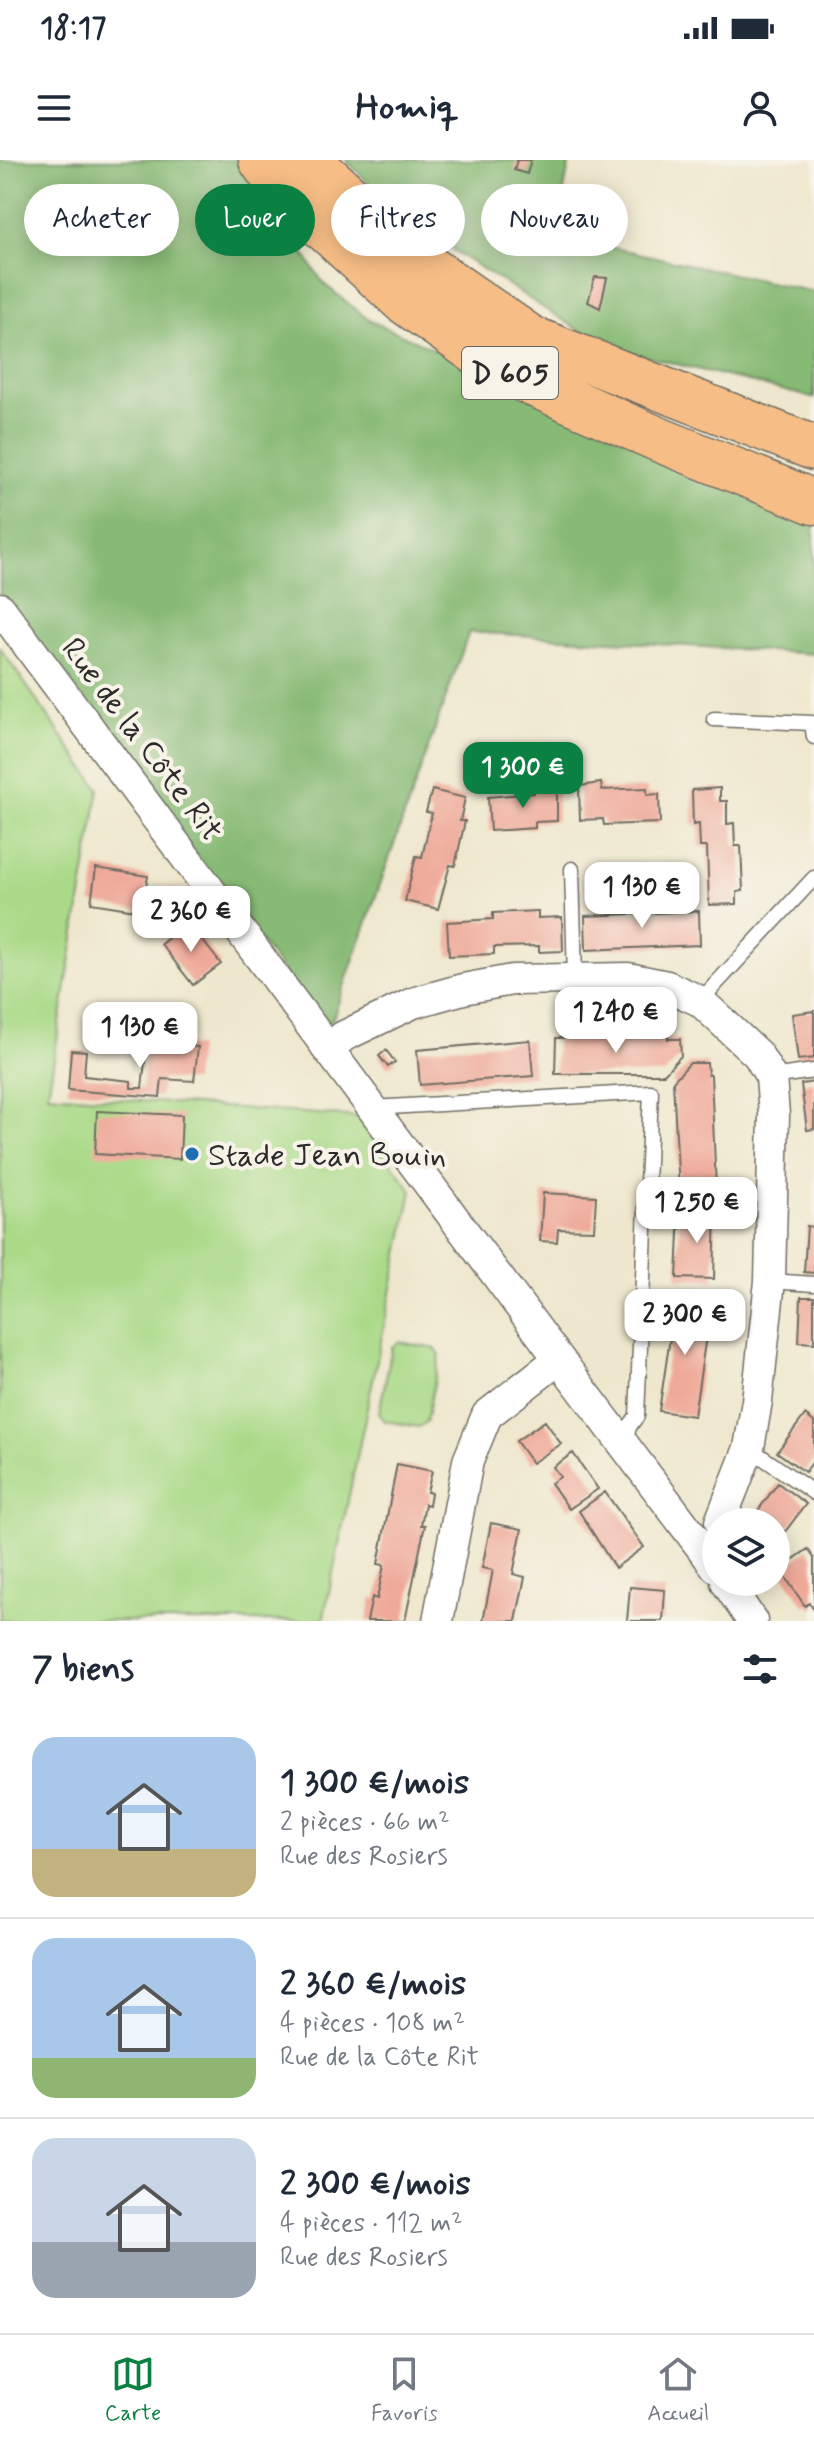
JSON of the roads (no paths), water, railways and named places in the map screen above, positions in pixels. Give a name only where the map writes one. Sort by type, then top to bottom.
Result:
[{"type":"main road","name":"D 605","points":[[261,160],[281,189],[402,300],[501,370],[660,440],[814,502]]},
{"type":"main road","name":"D 605","points":[[309,160],[424,264],[531,338],[814,448]]},
{"type":"street","name":"Rue de la Côte Rit","points":[[0,608],[559,1359],[702,1538]]},
{"type":"street","points":[[327,1049],[344,1036],[413,1003],[463,989],[512,980],[628,978],[667,986],[700,1001],[758,1055],[771,1077],[774,1115],[770,1281],[749,1448],[725,1508]]},
{"type":"street","points":[[438,1621],[468,1461],[487,1415],[559,1359]]},
{"type":"street","points":[[735,1596],[752,1621]]},
{"type":"lane","points":[[714,719],[812,723],[814,737]]},
{"type":"lane","points":[[572,869],[575,979]]},
{"type":"lane","points":[[700,1001],[814,878]]},
{"type":"lane","points":[[771,1077],[814,1071]]},
{"type":"lane","points":[[372,1108],[651,1092],[637,1416],[629,1427],[625,1444]]},
{"type":"lane","points":[[770,1281],[814,1284]]},
{"type":"lane","points":[[749,1448],[814,1493]]},
{"type":"place","name":"Stade Jean Bouin","points":[[192,1154]]}]
